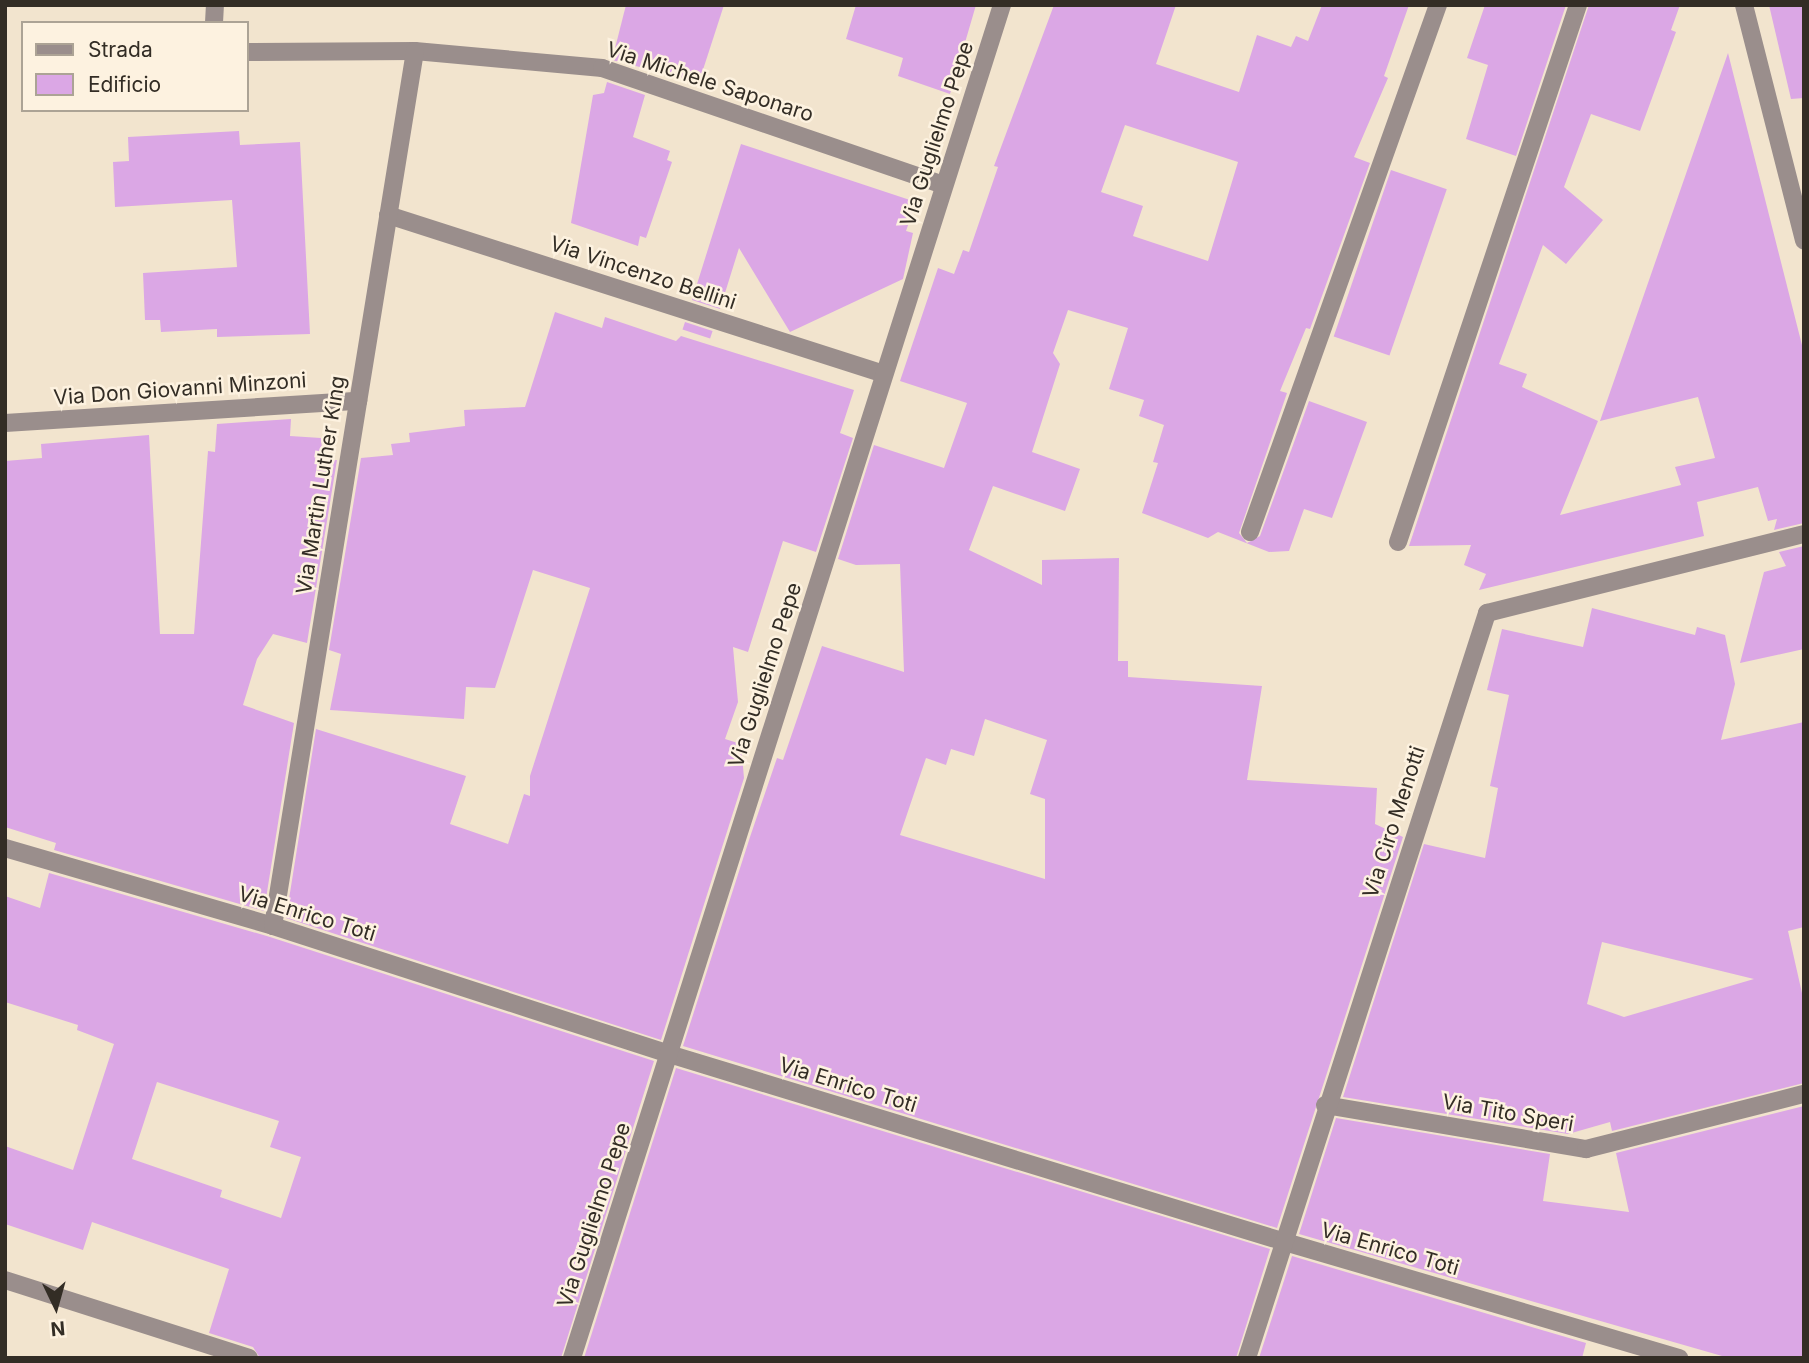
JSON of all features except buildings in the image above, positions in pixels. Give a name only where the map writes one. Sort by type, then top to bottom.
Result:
[{"type":"street","name":"Via Guglielmo Pepe","points":[[572,1358],[1002,5]]},
{"type":"street","points":[[1250,533],[1438,5]]},
{"type":"street","points":[[1398,542],[1578,5]]},
{"type":"street","points":[[1744,5],[1804,240]]},
{"type":"street","name":"Via Michele Saponaro","points":[[248,52],[415,51],[602,68],[943,185]]},
{"type":"street","name":"Via Martin Luther King","points":[[272,926],[415,51]]},
{"type":"street","name":"Via Vincenzo Bellini","points":[[388,215],[884,374]]},
{"type":"street","name":"Via Don Giovanni Minzoni","points":[[5,423],[358,401]]},
{"type":"street","name":"Via Ciro Menotti","points":[[1247,1358],[1285,1242],[1325,1105],[1487,613],[1804,534]]},
{"type":"street","name":"Via Enrico Toti","points":[[5,848],[272,926],[669,1054],[1285,1242],[1679,1358]]},
{"type":"street","name":"Via Tito Speri","points":[[1325,1105],[1586,1149],[1804,1094]]},
{"type":"street","points":[[5,1280],[249,1358]]}]
